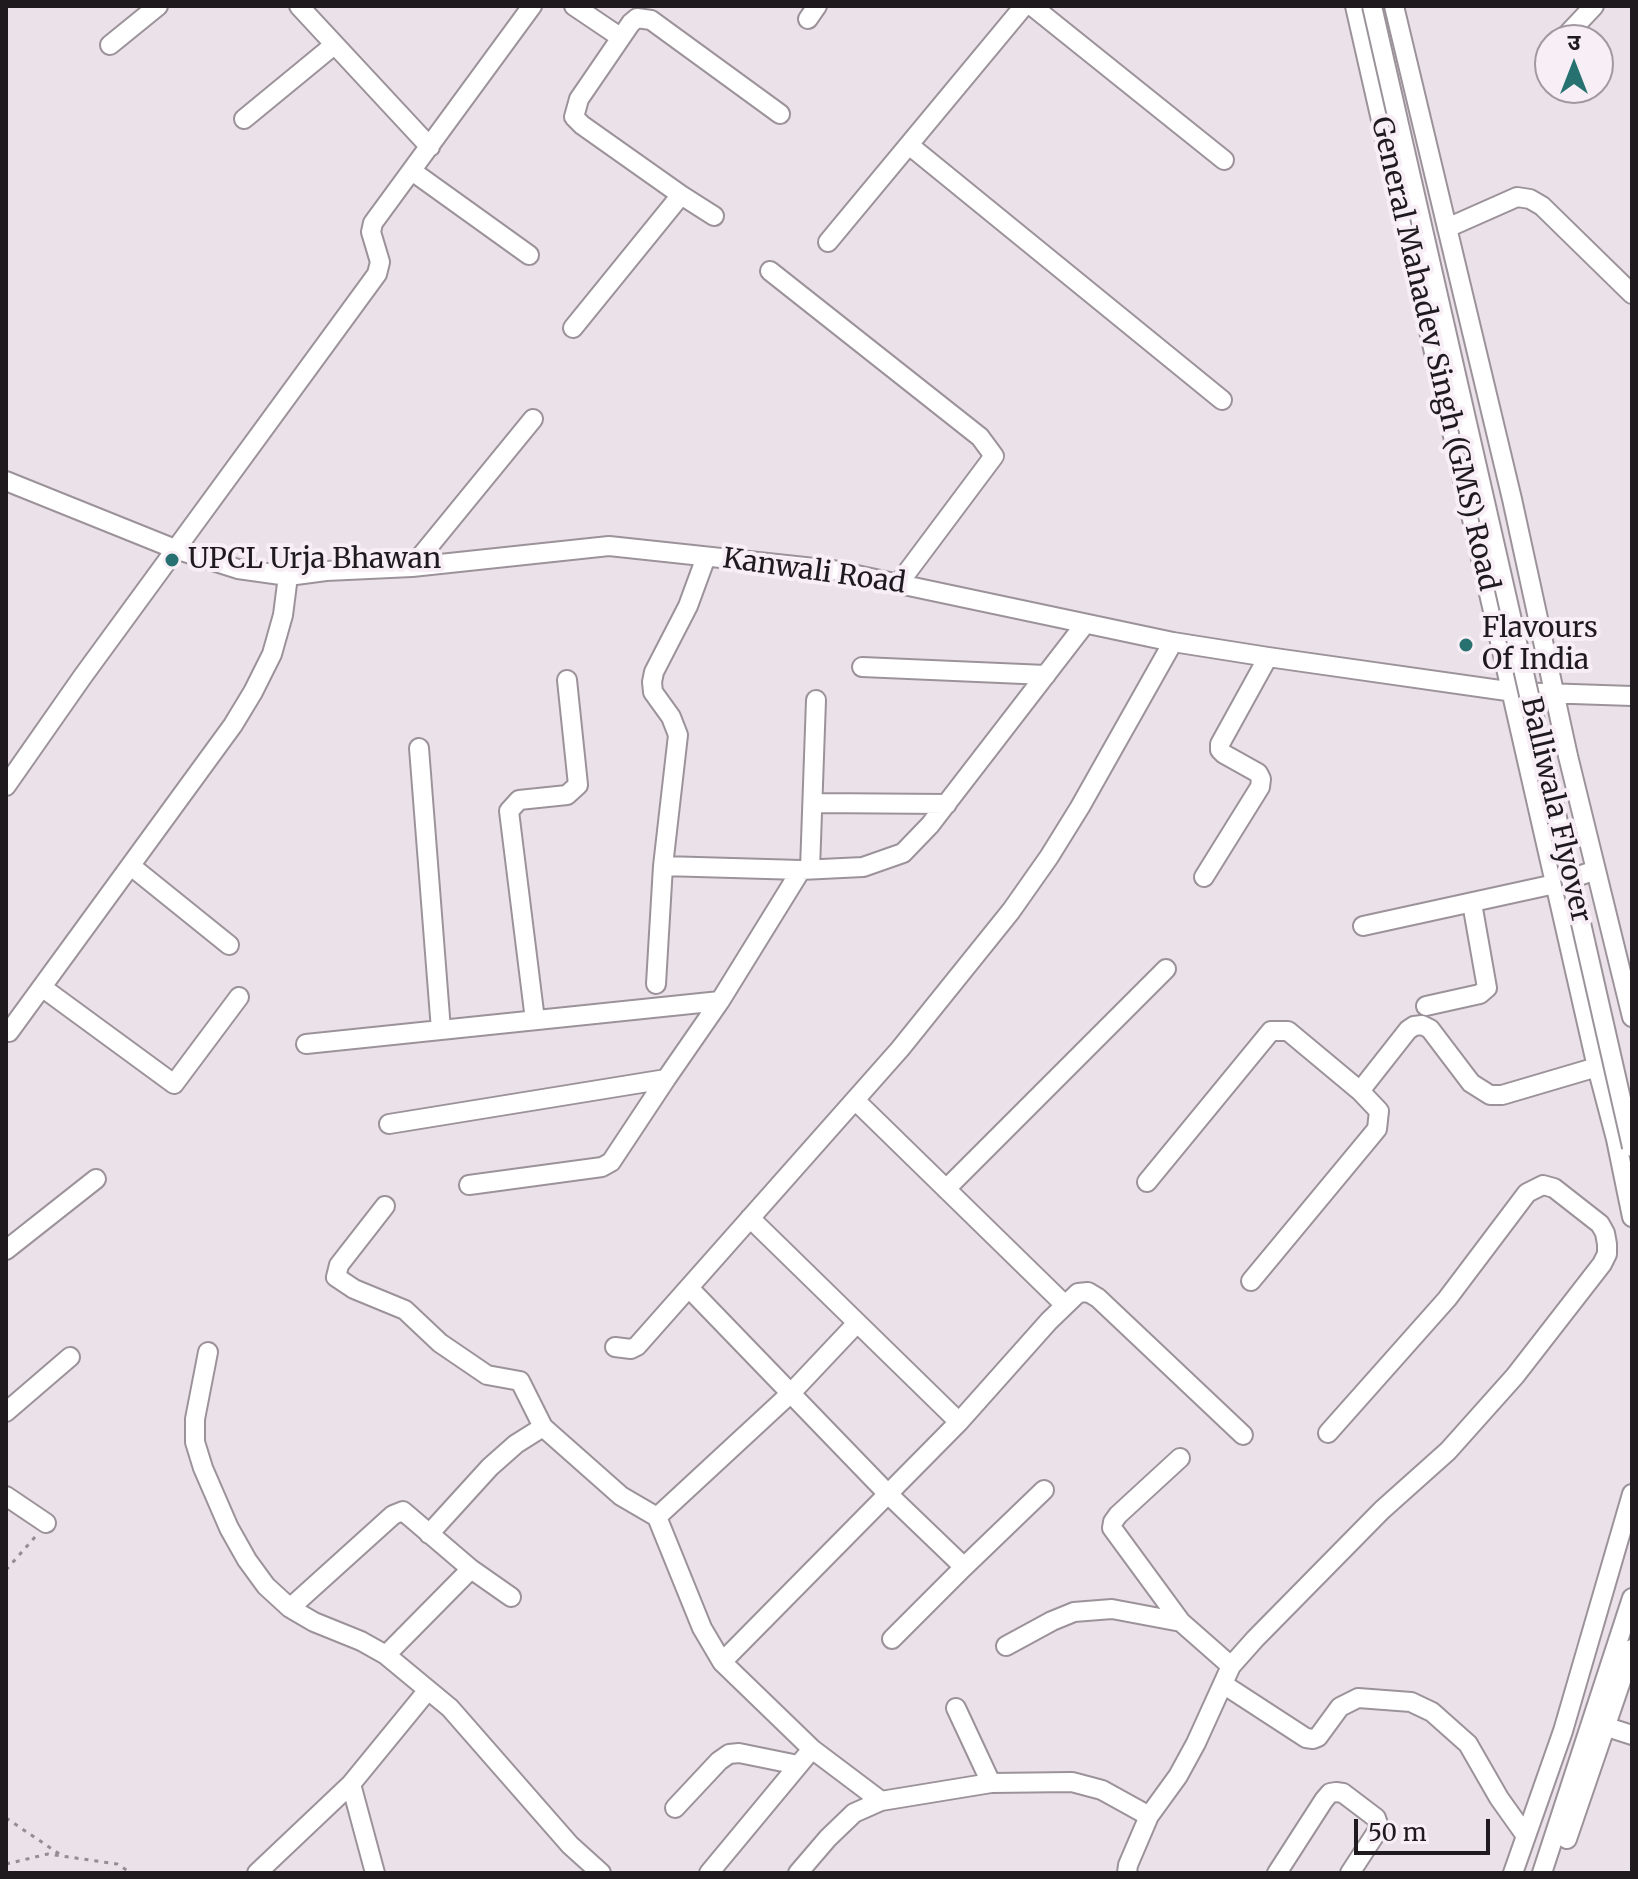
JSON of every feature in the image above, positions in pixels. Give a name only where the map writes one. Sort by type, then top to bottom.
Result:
[{"type":"street","points":[[110,45],[158,6]]},
{"type":"street","points":[[299,6],[430,147]]},
{"type":"street","points":[[574,6],[620,37]]},
{"type":"street","points":[[828,242],[1024,6]]},
{"type":"street","points":[[1032,6],[1224,160]]},
{"type":"street","name":"General Mahadev Singh (GMS) Road","points":[[1355,6],[1632,1217]]},
{"type":"street","name":"Balliwala Flyover","points":[[1372,6],[1632,1147]]},
{"type":"street","name":"Balliwala Flyover","points":[[1383,6],[1632,1099]]},
{"type":"street","name":"General Mahadev Singh (GMS) Road","points":[[1394,6],[1632,1017]]},
{"type":"street","points":[[1577,24],[1594,6]]},
{"type":"street","points":[[6,786],[377,274],[380,262],[371,232],[373,223],[430,147],[523,10]]},
{"type":"street","points":[[714,216],[582,125],[574,117],[579,99],[620,37],[637,18],[651,20],[780,114]]},
{"type":"street","points":[[244,119],[334,45]]},
{"type":"street","points":[[909,145],[1222,400]]},
{"type":"street","points":[[412,171],[529,255]]},
{"type":"street","points":[[573,328],[610,287],[681,195]]},
{"type":"street","points":[[1447,228],[1517,197],[1530,199],[1542,206],[1632,294]]},
{"type":"street","points":[[770,271],[980,437],[994,456],[899,583]]},
{"type":"street","points":[[412,567],[533,419]]},
{"type":"street","name":"Kanwali Road","points":[[7,484],[175,549],[238,569],[288,576],[412,567],[609,546],[833,570],[1173,642],[1268,657],[1514,692],[1632,696]]},
{"type":"street","points":[[1468,503],[1510,494]]},
{"type":"street","points":[[656,984],[663,866],[678,735],[671,717],[653,692],[652,682],[688,606],[706,557]]},
{"type":"street","points":[[9,1032],[233,725],[272,654],[283,615],[288,576]]},
{"type":"street","points":[[1488,586],[1529,576]]},
{"type":"street","points":[[663,866],[805,870],[863,867],[903,853],[947,804],[1085,624]]},
{"type":"street","points":[[615,1347],[631,1349],[637,1346],[910,1037],[1011,911],[1049,857],[1173,642]]},
{"type":"street","points":[[1204,877],[1260,787],[1258,773],[1224,754],[1220,744],[1268,657]]},
{"type":"street","points":[[862,667],[1046,675]]},
{"type":"street","points":[[535,1020],[509,811],[519,800],[567,795],[578,785],[567,680]]},
{"type":"street","points":[[469,1185],[602,1167],[611,1162],[805,870],[814,803],[816,700]]},
{"type":"street","points":[[419,748],[441,1030]]},
{"type":"street","points":[[814,803],[947,804]]},
{"type":"street","points":[[131,866],[229,945]]},
{"type":"street","points":[[1363,926],[1555,884],[1596,870]]},
{"type":"street","points":[[1426,1006],[1480,994],[1487,988],[1472,903]]},
{"type":"street","points":[[1570,948],[1589,937],[1613,940]]},
{"type":"street","points":[[946,1189],[1166,969]]},
{"type":"street","points":[[43,988],[174,1084],[239,997]]},
{"type":"street","points":[[306,1044],[720,1001]]},
{"type":"street","points":[[1360,1091],[1414,1026],[1430,1029],[1471,1083],[1490,1095],[1502,1095],[1597,1067]]},
{"type":"street","points":[[1147,1182],[1271,1031],[1288,1031],[1360,1091],[1379,1111],[1377,1129],[1251,1281]]},
{"type":"street","points":[[389,1124],[666,1079]]},
{"type":"street","points":[[855,1100],[1065,1305]]},
{"type":"street","points":[[6,1250],[96,1179]]},
{"type":"street","points":[[1127,1873],[1149,1816],[1178,1776],[1231,1666],[1382,1510],[1448,1451],[1515,1376],[1602,1264],[1607,1254],[1607,1244],[1600,1224],[1554,1188],[1543,1185],[1527,1193],[1447,1299],[1328,1433]]},
{"type":"street","points":[[385,1206],[339,1265],[336,1277],[354,1289],[405,1310],[440,1343],[487,1375],[520,1381],[543,1427],[621,1496],[657,1517],[702,1628],[722,1662],[812,1749],[881,1801]]},
{"type":"street","points":[[750,1218],[959,1422]]},
{"type":"street","points":[[689,1288],[888,1494],[964,1567]]},
{"type":"street","points":[[722,1662],[959,1422],[1078,1293],[1088,1292],[1098,1298],[1243,1435]]},
{"type":"street","points":[[657,1517],[791,1393],[857,1323]]},
{"type":"street","points":[[208,1352],[195,1419],[195,1442],[229,1528],[266,1586],[290,1608],[314,1622],[386,1655],[450,1708],[570,1845],[601,1873]]},
{"type":"street","points":[[6,1412],[70,1357]]},
{"type":"street","points":[[429,1534],[490,1467],[516,1444],[543,1427]]},
{"type":"street","points":[[1180,1458],[1118,1515],[1112,1528],[1181,1622],[1231,1666]]},
{"type":"street","points":[[892,1639],[1044,1490]]},
{"type":"street","points":[[1513,1873],[1563,1731],[1632,1494]]},
{"type":"street","points":[[6,1496],[46,1523]]},
{"type":"street","points":[[290,1608],[397,1512],[403,1511],[471,1569],[511,1597]]},
{"type":"street","points":[[1525,1873],[1544,1824],[1632,1535]]},
{"type":"street","points":[[386,1655],[471,1569]]},
{"type":"street","points":[[1542,1873],[1632,1598]]},
{"type":"street","points":[[1006,1646],[1074,1612],[1112,1609],[1181,1622]]},
{"type":"street","points":[[1554,1873],[1632,1649]]},
{"type":"street","points":[[1223,1684],[1306,1738],[1313,1739],[1318,1737],[1340,1707],[1358,1698],[1411,1702],[1432,1712],[1468,1744],[1499,1798],[1526,1836]]},
{"type":"street","points":[[257,1873],[351,1784],[428,1690]]},
{"type":"street","points":[[956,1708],[991,1783]]},
{"type":"street","points":[[1607,1727],[1632,1735]]},
{"type":"street","points":[[709,1873],[812,1749]]},
{"type":"street","points":[[675,1808],[729,1754],[739,1753],[798,1765]]},
{"type":"street","points":[[798,1873],[854,1813],[881,1801],[991,1783],[1072,1782],[1102,1790],[1149,1816]]},
{"type":"street","points":[[351,1784],[375,1873]]},
{"type":"street","points":[[1277,1873],[1324,1800],[1330,1793],[1336,1792],[1343,1793],[1376,1818],[1378,1824],[1378,1830],[1350,1873]]},
{"type":"path","points":[[6,1570],[46,1523]]},
{"type":"path","points":[[6,1818],[64,1857]]},
{"type":"path","points":[[6,1864],[48,1854],[117,1864],[131,1873]]},
{"type":"place","name":"UPCL Urja Bhawan","points":[[172,560]]},
{"type":"place","name":"Flavours Of India","points":[[1466,645]]}]
